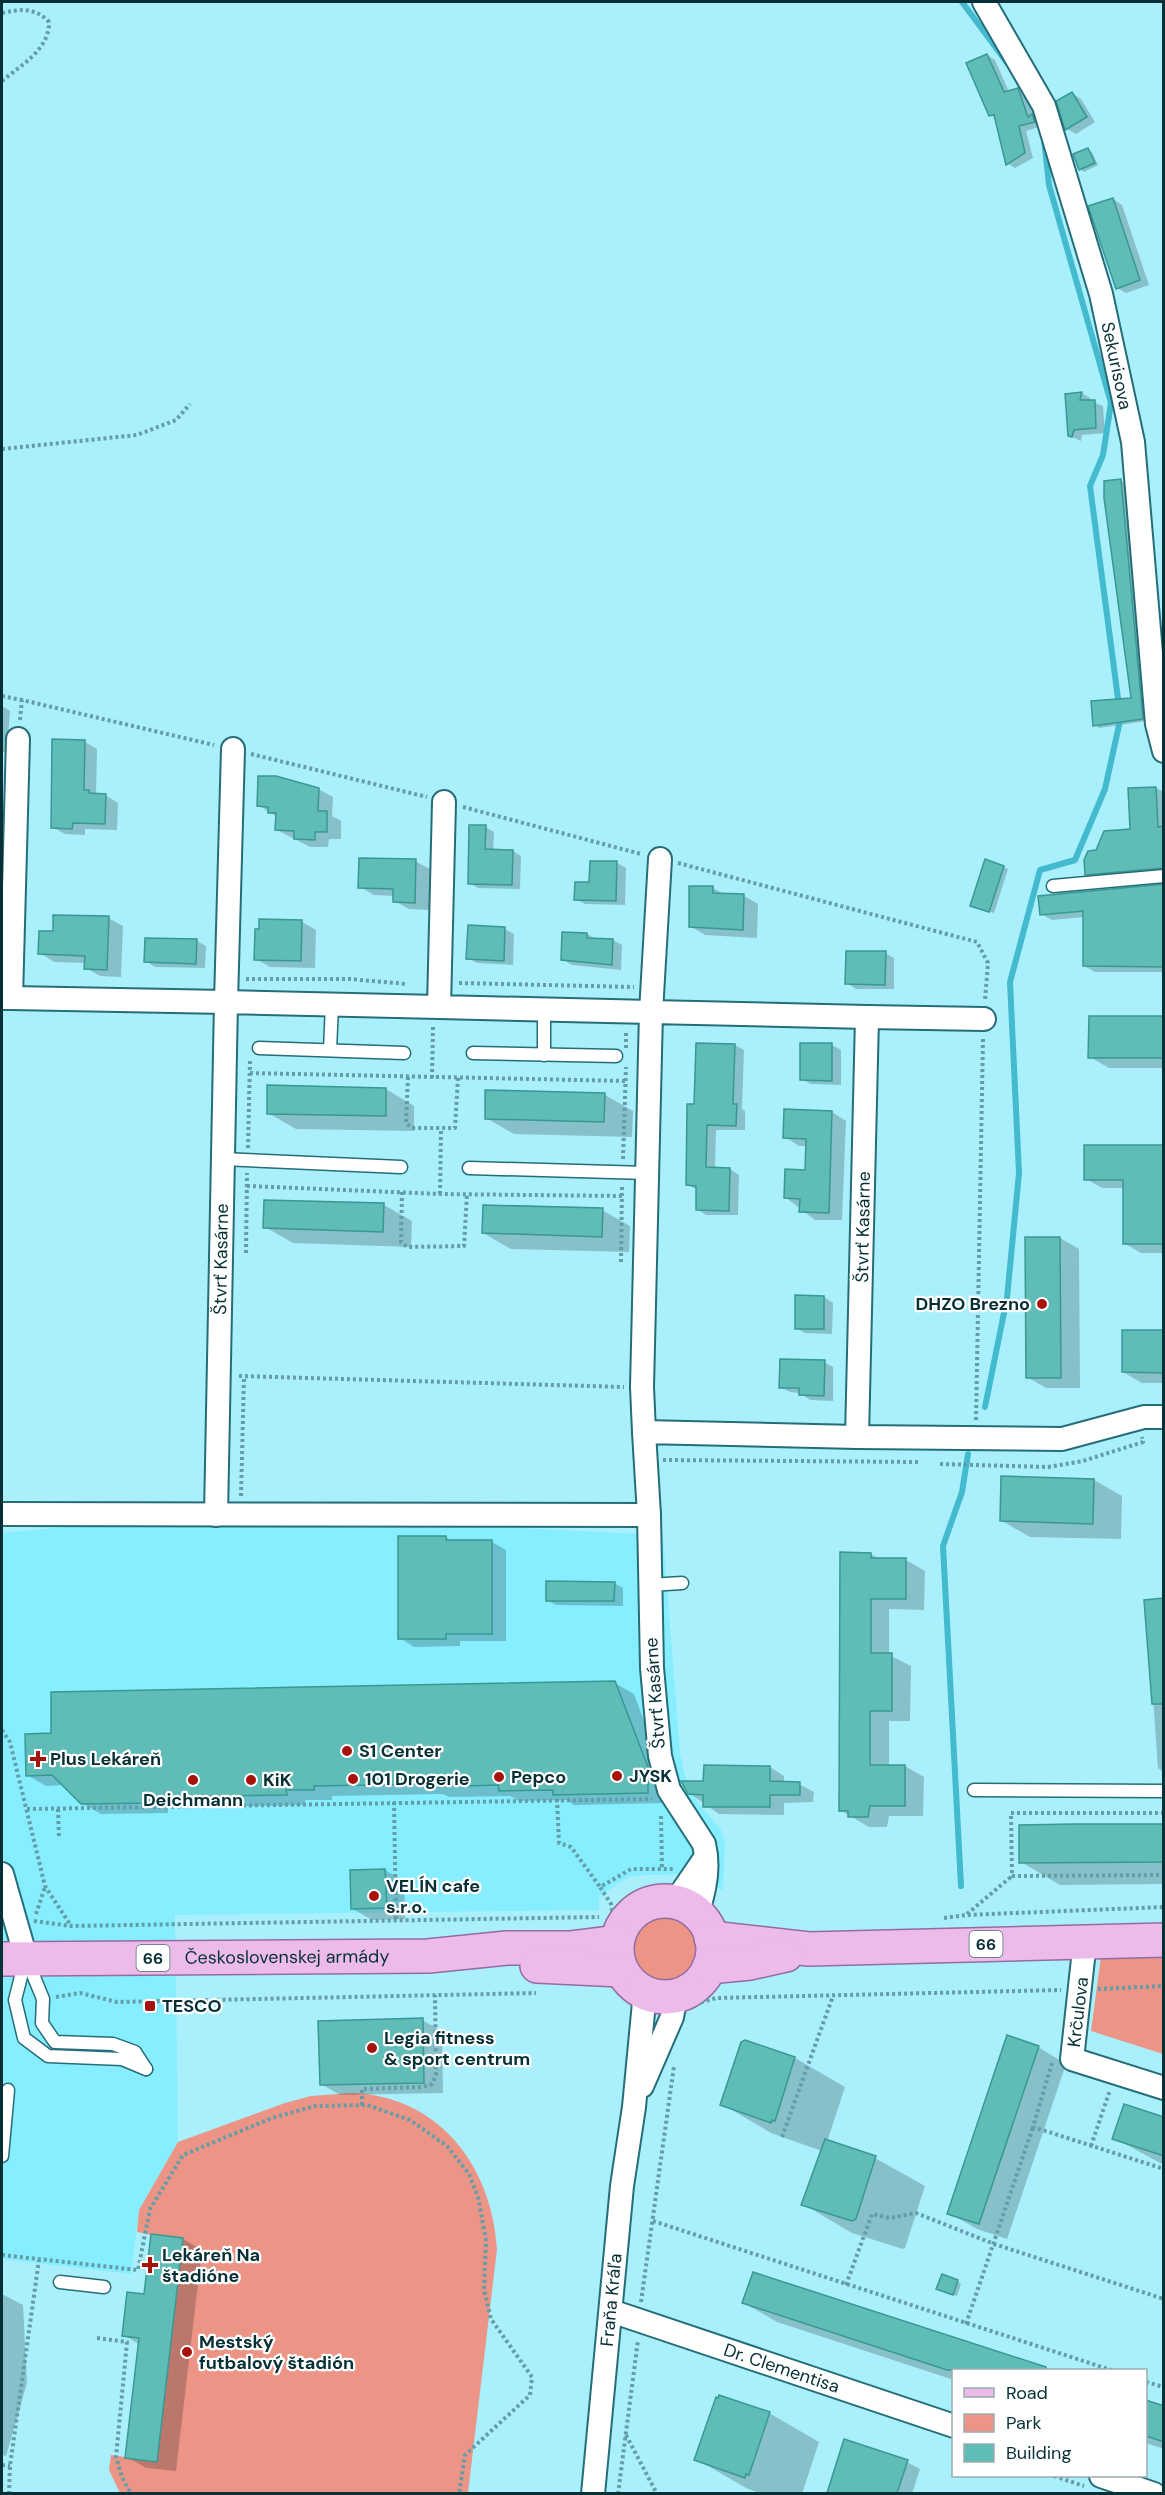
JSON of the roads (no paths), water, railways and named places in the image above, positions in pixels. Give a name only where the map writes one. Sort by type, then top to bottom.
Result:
[{"type":"main road","name":"66","points":[[619,1956],[624,1922],[638,1909],[651,1903],[750,1963],[809,1949],[1164,1940]]},
{"type":"main road","points":[[619,1956],[632,1983],[671,1999],[698,1984],[698,1930]]},
{"type":"main road","name":"Československej armády","points":[[14,1958],[428,1956],[507,1948],[570,1948],[619,1956]]},
{"type":"street","name":"Sekurisova","points":[[984,2],[1044,106],[1101,294],[1133,442],[1157,724],[1164,751]]},
{"type":"street","points":[[18,739],[9,772],[6,998],[332,1005],[436,1013],[544,1010],[984,1019]]},
{"type":"street","name":"Štvrť Kasárne","points":[[216,1515],[217,1376],[233,749]]},
{"type":"street","points":[[436,1013],[444,802]]},
{"type":"street","points":[[651,1012],[660,859]]},
{"type":"street","name":"Štvrť Kasárne","points":[[651,1012],[642,1387],[649,1515],[652,1668],[663,1771],[669,1790],[704,1844],[699,1865],[707,1878],[698,1930]]},
{"type":"street","name":"Štvrť Kasárne","points":[[857,1437],[867,1017]]},
{"type":"street","points":[[644,1432],[1062,1439],[1144,1417],[1164,1417]]},
{"type":"street","points":[[2,1514],[649,1515]]},
{"type":"street","points":[[2,1878],[26,1923],[14,1958]]},
{"type":"street","name":"Krčulova","points":[[1085,1941],[1072,2059],[1164,2088]]},
{"type":"street","name":"Fraňa Kráľa","points":[[593,2493],[622,2186],[634,2107],[671,1999]]},
{"type":"street","name":"Fraňa Kráľa","points":[[634,2107],[672,2017],[671,1999]]},
{"type":"street","name":"Dr. Clementisa","points":[[610,2311],[952,2425]]},
{"type":"street","points":[[1107,2477],[1154,2493]]},
{"type":"lane","points":[[1053,886],[1164,876]]},
{"type":"lane","points":[[330,1050],[332,1005]]},
{"type":"lane","points":[[544,1010],[544,1055]]},
{"type":"lane","points":[[255,1050],[404,1053]]},
{"type":"lane","points":[[473,1053],[623,1055]]},
{"type":"lane","points":[[222,1159],[401,1167]]},
{"type":"lane","points":[[469,1168],[647,1173]]},
{"type":"lane","points":[[650,1585],[682,1583]]},
{"type":"lane","points":[[974,1790],[1164,1791]]},
{"type":"lane","points":[[14,1958],[43,1998],[42,2023],[55,2042],[113,2044],[135,2052],[146,2069],[122,2059],[48,2056],[24,2038],[15,2000],[14,1958]]},
{"type":"lane","points":[[2,2156],[8,2090]]},
{"type":"lane","points":[[60,2282],[104,2287]]},
{"type":"waterway","points":[[962,2],[1008,64]]},
{"type":"waterway","points":[[1044,139],[1049,185],[1111,403],[1103,455],[1090,486],[1119,706]]},
{"type":"waterway","points":[[985,1407],[1007,1298],[1019,1173],[1010,982],[1040,870],[1075,860],[1105,789],[1121,716]]},
{"type":"waterway","points":[[961,1886],[943,1546],[962,1492],[968,1454]]},
{"type":"place","name":"DHZO Brezno","points":[[1042,1304]]},
{"type":"place","name":"S1 Center","points":[[347,1751]]},
{"type":"place","name":"Plus Lekáreň","points":[[38,1759]]},
{"type":"place","name":"JYSK","points":[[617,1776]]},
{"type":"place","name":"Pepco","points":[[499,1777]]},
{"type":"place","name":"101 Drogerie","points":[[353,1779]]},
{"type":"place","name":"Deichmann","points":[[193,1780]]},
{"type":"place","name":"KiK","points":[[251,1780]]},
{"type":"place","name":"VELÍN cafe s.r.o.","points":[[374,1896]]},
{"type":"place","name":"TESCO","points":[[150,2006]]},
{"type":"place","name":"Legia fitness & sport centrum","points":[[372,2048]]},
{"type":"place","name":"Lekáreň Na štadióne","points":[[150,2265]]},
{"type":"place","name":"Mestský futbalový štadión","points":[[187,2352]]}]
